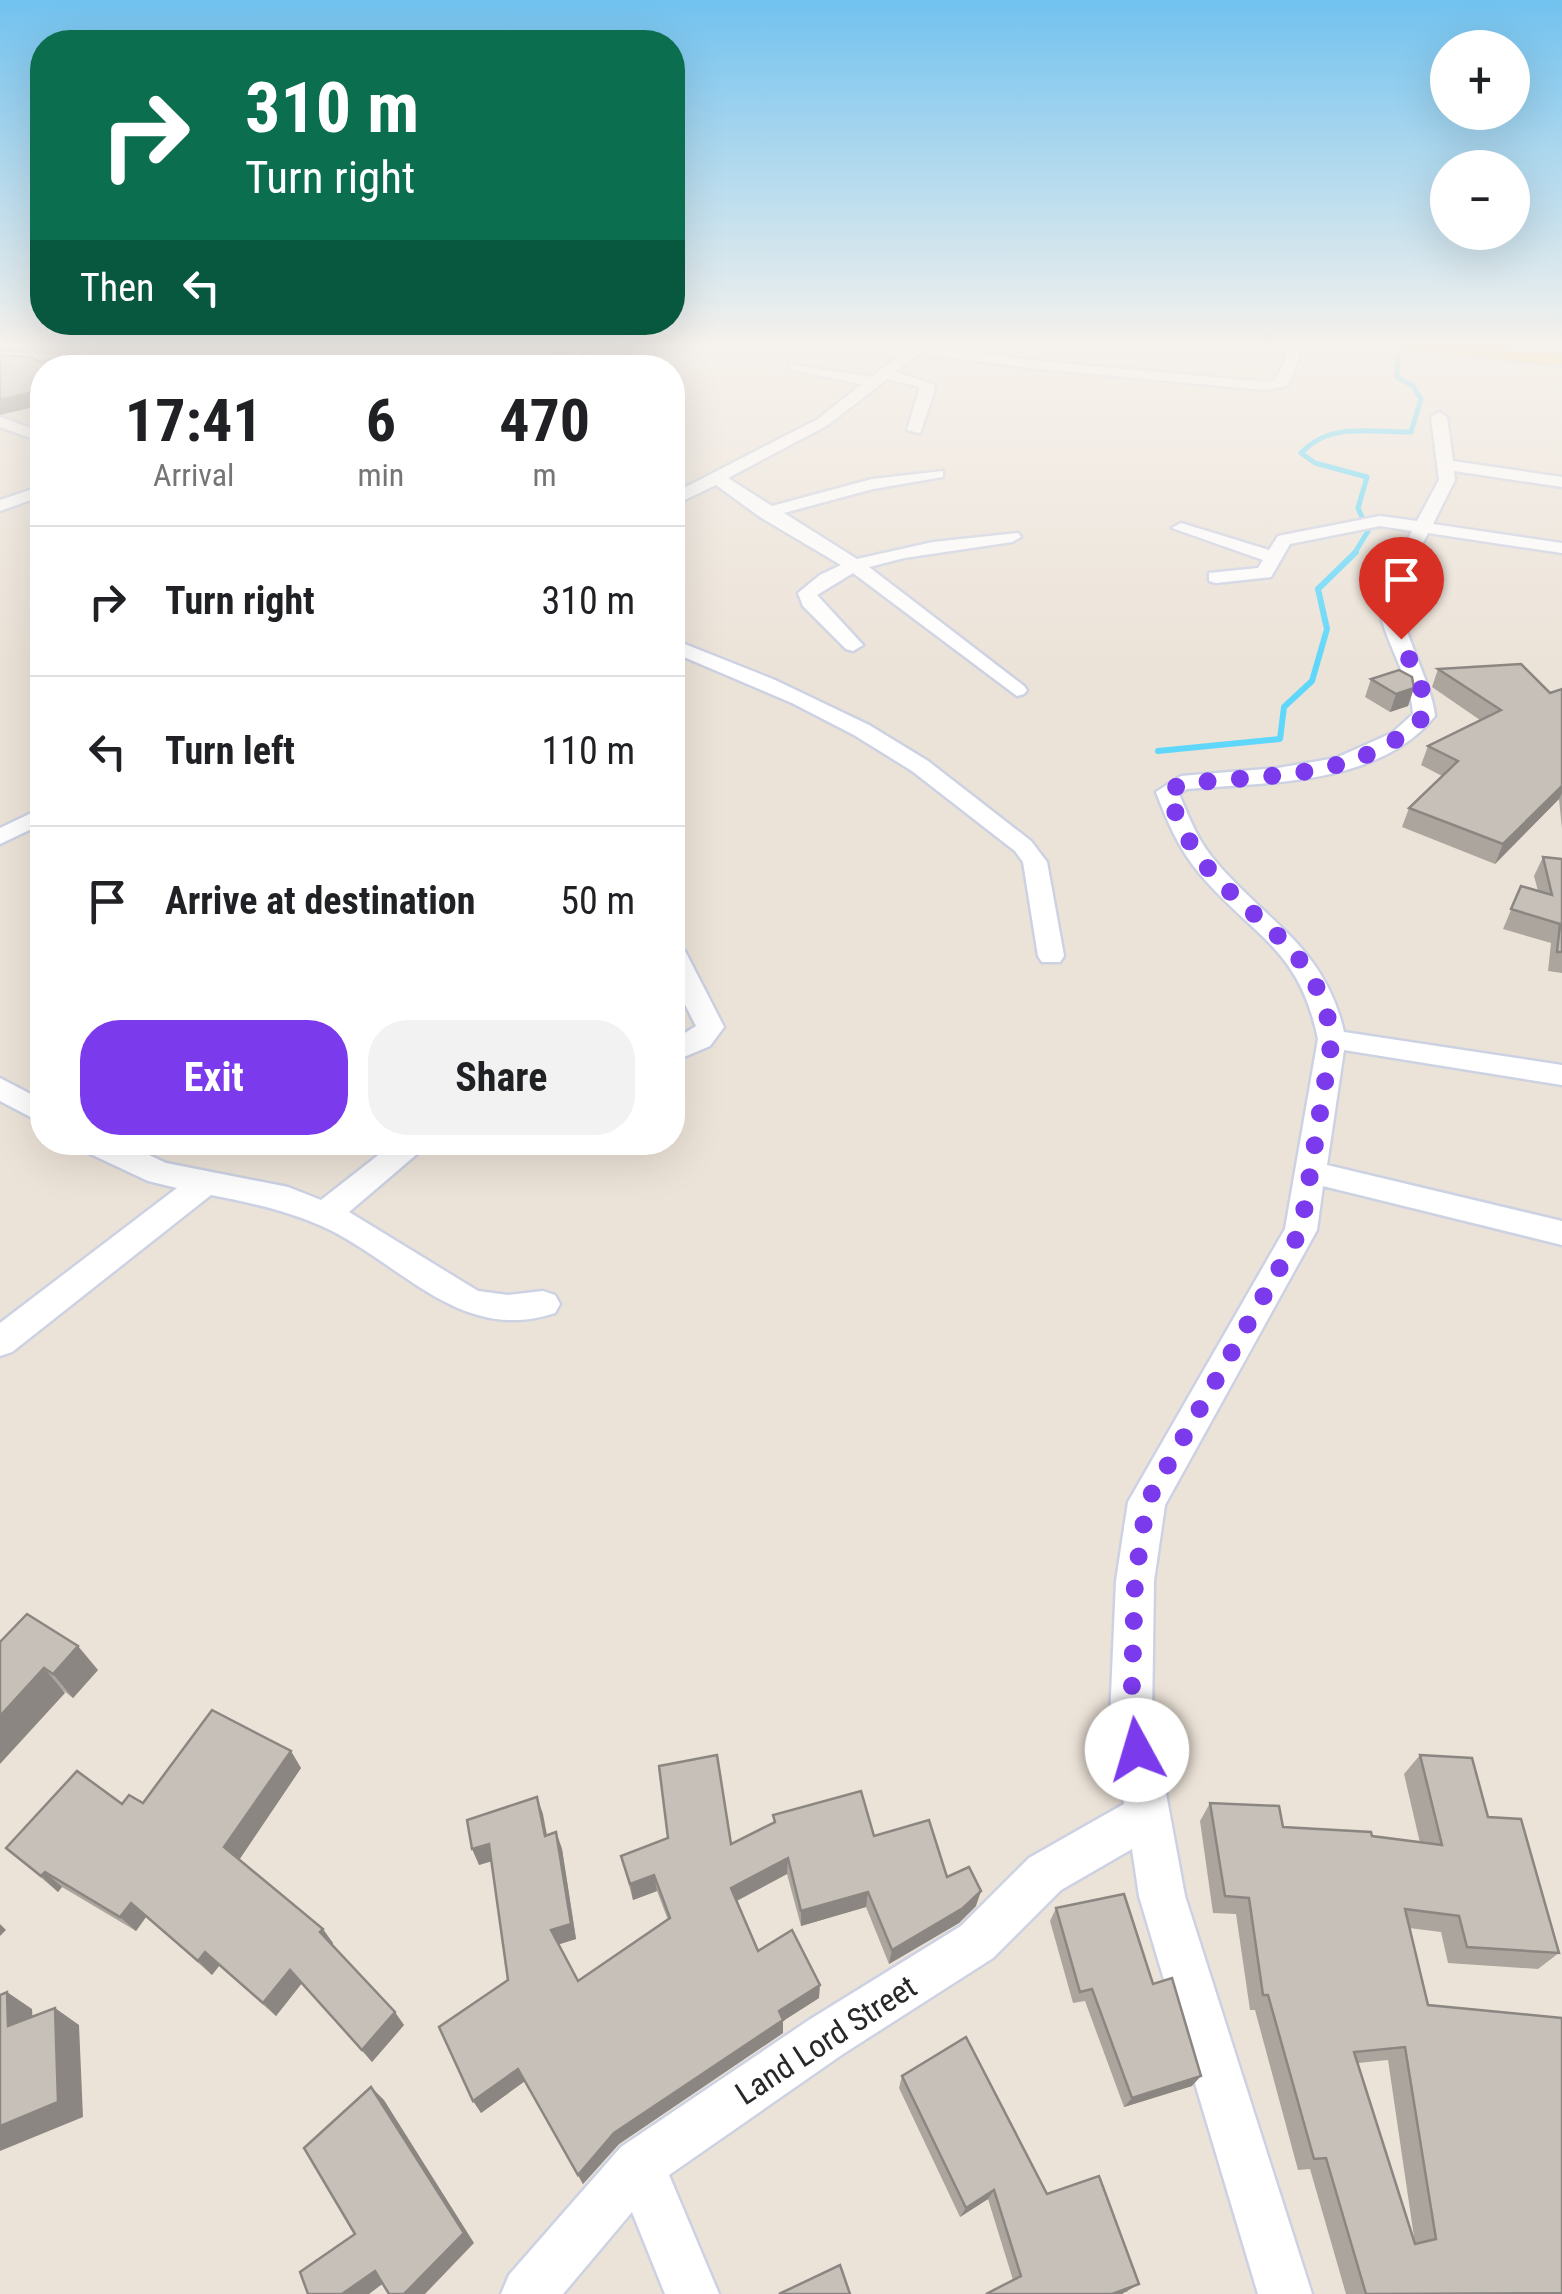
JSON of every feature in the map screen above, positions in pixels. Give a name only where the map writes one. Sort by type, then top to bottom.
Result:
[{"type":"street","points":[[685,495],[774,449]]},
{"type":"street","points":[[1285,2294],[1162,1896],[1131,1718],[1135,1580],[1147,1502],[1301,1230],[1332,1039],[1327,1008],[1308,966],[1209,870],[1187,840],[1167,792],[1181,784],[1343,765],[1385,750],[1424,716],[1424,695],[1389,612],[1388,594],[1447,480],[1448,465],[1442,449]]},
{"type":"street","points":[[1448,465],[1562,482]]},
{"type":"street","points":[[766,513],[872,484],[937,474]]},
{"type":"street","points":[[719,479],[951,634],[1017,690]]},
{"type":"street","points":[[0,506],[30,495]]},
{"type":"street","points":[[1216,577],[1264,573],[1284,540],[1380,521],[1562,548]]},
{"type":"street","points":[[1181,528],[1274,558]]},
{"type":"street","points":[[853,646],[810,602],[807,592],[853,565],[1012,537]]},
{"type":"street","points":[[685,650],[756,678],[882,744],[918,766],[1023,846],[1035,862],[1050,956]]},
{"type":"street","points":[[0,837],[30,822]]},
{"type":"street","points":[[685,977],[710,1027],[700,1039],[685,1046]]},
{"type":"street","points":[[1332,1039],[1562,1074]]},
{"type":"street","points":[[1,1090],[30,1106]]},
{"type":"street","points":[[121,1155],[159,1173],[288,1198],[387,1248],[441,1287],[474,1302],[508,1308],[543,1304]]},
{"type":"street","points":[[325,1214],[400,1155]]},
{"type":"street","points":[[1310,1172],[1562,1234]]},
{"type":"street","points":[[0,1342],[206,1182]]},
{"type":"street","name":"Land Lord Street","points":[[528,2294],[639,2166],[826,2037],[977,1942],[1045,1874],[1148,1815]]},
{"type":"street","points":[[639,2166],[692,2294]]},
{"type":"building","points":[[1521,664],[1550,693],[1562,689],[1562,786],[1503,844],[1409,808],[1458,761],[1428,746],[1501,710],[1438,669]]},
{"type":"building","points":[[1399,670],[1412,677],[1414,688],[1396,694],[1371,679]]},
{"type":"building","points":[[1543,857],[1562,859],[1562,952],[1557,952],[1560,924],[1511,909],[1521,886],[1552,895]]},
{"type":"building","points":[[27,1614],[78,1646],[53,1674],[44,1668],[0,1716],[0,1642]]},
{"type":"building","points":[[212,1710],[291,1751],[224,1847],[323,1929],[320,1932],[395,2012],[362,2050],[290,1970],[263,2003],[205,1952],[198,1961],[131,1903],[120,1917],[45,1872],[41,1876],[6,1848],[77,1771],[122,1804],[129,1795],[143,1803]]},
{"type":"building","points":[[717,1755],[731,1844],[775,1822],[773,1815],[861,1791],[874,1836],[929,1820],[947,1877],[969,1867],[981,1891],[963,1908],[892,1950],[868,1892],[801,1911],[788,1858],[731,1888],[758,1951],[792,1930],[820,1985],[779,2011],[783,2020],[614,2133],[578,2175],[518,2069],[473,2101],[439,2027],[508,1980],[489,1844],[472,1849],[467,1820],[537,1797],[545,1836],[556,1832],[571,1924],[551,1930],[578,1981],[670,1918],[654,1875],[630,1884],[621,1856],[668,1838],[659,1766]]},
{"type":"building","points":[[1420,1755],[1472,1758],[1488,1817],[1521,1819],[1559,1953],[1467,1947],[1459,1916],[1405,1909],[1428,2005],[1562,2018],[1562,2293],[1366,2294],[1326,2158],[1314,2159],[1268,1995],[1263,1995],[1249,1898],[1225,1896],[1210,1803],[1279,1806],[1283,1827],[1371,1832],[1372,1836],[1442,1845]],"holes":[[[1405,2047],[1436,2239],[1415,2244],[1354,2052]]]},
{"type":"building","points":[[1124,1894],[1153,1984],[1172,1978],[1201,2076],[1132,2098],[1092,1989],[1080,1992],[1056,1908]]},
{"type":"building","points":[[7,1992],[8,2026],[55,2008],[58,2102],[0,2126],[0,1995]]},
{"type":"building","points":[[966,2037],[1047,2194],[1099,2176],[1139,2284],[1112,2294],[986,2294],[1021,2276],[994,2190],[966,2208],[902,2076]]},
{"type":"building","points":[[371,2087],[464,2233],[404,2294],[389,2294],[375,2271],[342,2294],[308,2294],[300,2272],[355,2234],[304,2148]]},
{"type":"building","points":[[840,2265],[850,2294],[779,2294]]},
{"type":"waterway","points":[[1306,449],[1301,453],[1315,463],[1367,477],[1358,508],[1368,531],[1354,554]]},
{"type":"waterway","points":[[1158,751],[1280,739],[1284,707],[1312,681],[1327,629],[1318,589],[1354,554]]},
{"type":"route","points":[[1137,1750],[1131,1718],[1135,1580],[1147,1502],[1301,1230],[1332,1039],[1327,1008],[1308,966],[1209,870],[1187,840],[1167,792],[1181,784],[1343,765],[1385,750],[1424,716],[1424,695],[1401,639]]}]
